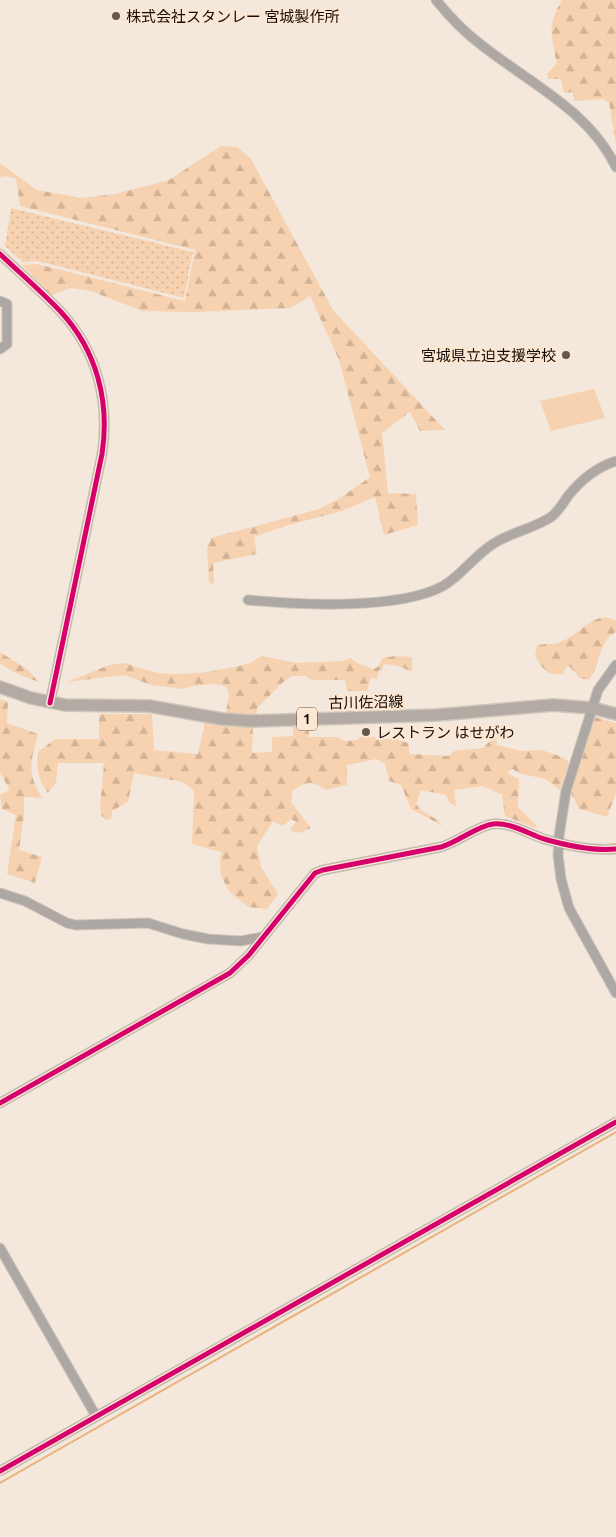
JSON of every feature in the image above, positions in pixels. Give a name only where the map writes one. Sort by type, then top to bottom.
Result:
[{"type":"main road","name":"古川佐沼線","points":[[0,687],[50,703],[65,705],[149,706],[222,719],[251,721],[438,715],[553,705],[592,708],[616,714]]},
{"type":"street","points":[[436,0],[450,18],[475,40],[581,119],[599,138],[616,167]]},
{"type":"street","points":[[0,254],[60,312],[78,336],[95,369],[104,406],[105,436],[102,454],[50,703]]},
{"type":"street","points":[[0,301],[7,304],[7,344],[0,349]]},
{"type":"street","points":[[248,600],[290,604],[368,602],[394,600],[429,592],[452,580],[478,556],[497,542],[552,516],[577,485],[598,468],[616,461]]},
{"type":"street","points":[[616,665],[598,690],[566,791],[558,856],[561,879],[569,908],[616,993]]},
{"type":"street","points":[[0,1103],[220,978],[239,965],[315,873],[322,870],[441,847],[452,844],[486,826],[494,824],[505,825],[559,842],[589,848],[616,849]]},
{"type":"street","points":[[0,893],[25,901],[67,923],[76,925],[148,923],[208,939],[241,941],[262,936]]},
{"type":"street","points":[[0,1471],[616,1122]]},
{"type":"street","points":[[0,1248],[96,1416]]},
{"type":"green space","points":[[562,0],[616,0],[616,144],[609,103],[602,99],[574,101],[573,92],[564,93],[561,79],[548,79],[547,74],[557,63],[553,46],[552,24]]},
{"type":"green space","points":[[221,146],[237,147],[251,159],[333,310],[445,430],[420,431],[410,412],[382,433],[388,493],[416,494],[418,525],[384,535],[375,497],[342,511],[285,526],[254,537],[257,554],[213,563],[214,585],[209,582],[207,548],[211,538],[319,509],[340,498],[370,477],[339,360],[310,296],[291,308],[197,312],[142,311],[91,291],[71,288],[51,295],[22,265],[37,264],[185,301],[195,250],[20,206],[16,179],[7,176],[0,177],[0,163],[37,190],[81,198],[115,194],[169,180]]},
{"type":"green space","points":[[11,208],[193,252],[184,298],[38,261],[23,262],[5,246]]},
{"type":"green space","points":[[594,389],[605,418],[551,431],[540,401]]},
{"type":"green space","points":[[606,617],[616,621],[616,632],[610,636],[602,648],[593,675],[589,680],[580,678],[569,666],[565,668],[563,674],[550,674],[541,666],[535,656],[537,646],[564,641],[592,621]]},
{"type":"green space","points":[[0,652],[27,669],[39,682],[22,676],[0,664]]},
{"type":"green space","points":[[262,656],[297,663],[342,661],[350,658],[373,669],[379,666],[382,658],[395,656],[412,657],[412,672],[399,666],[384,664],[382,670],[379,670],[377,679],[371,678],[367,691],[347,691],[345,680],[312,680],[306,676],[292,676],[282,683],[257,708],[257,716],[226,713],[229,693],[225,686],[213,684],[182,689],[151,685],[124,675],[67,682],[109,665],[126,663],[159,673],[201,673],[250,663]]},
{"type":"green space","points":[[0,699],[8,702],[7,723],[38,734],[31,767],[34,781],[42,798],[24,797],[24,815],[19,850],[42,857],[35,883],[7,874],[16,815],[2,809],[0,795],[10,790],[0,773]]},
{"type":"green space","points":[[99,714],[152,714],[154,750],[198,754],[205,722],[253,727],[252,753],[272,752],[272,737],[293,736],[293,727],[309,727],[309,737],[337,737],[345,741],[357,740],[360,737],[375,737],[376,740],[400,740],[408,743],[410,754],[448,756],[454,751],[483,748],[496,731],[497,745],[522,751],[542,750],[562,757],[569,762],[560,790],[543,778],[516,772],[513,769],[508,771],[509,774],[519,779],[518,807],[537,826],[535,828],[505,816],[502,795],[483,786],[454,790],[456,807],[449,802],[446,795],[421,790],[416,804],[443,826],[411,809],[401,785],[389,781],[385,764],[376,759],[347,765],[347,785],[326,790],[312,783],[302,785],[292,791],[291,802],[311,828],[299,833],[291,831],[296,822],[291,819],[283,826],[273,821],[257,846],[261,867],[278,894],[267,909],[248,907],[229,891],[221,876],[221,852],[192,844],[194,791],[183,782],[134,773],[128,802],[112,811],[111,819],[107,820],[101,815],[100,808],[104,763],[58,763],[56,783],[48,793],[38,774],[38,752],[55,739],[99,739]]},
{"type":"green space","points":[[595,717],[616,723],[616,793],[607,817],[579,809],[570,791]]},
{"type":"waterway","points":[[605,845],[616,844]]},
{"type":"waterway","points":[[0,1483],[616,1132]]},
{"type":"cycle path","points":[[0,254],[54,305],[73,327],[84,343],[92,360],[102,397],[104,415],[102,454],[50,703]]},
{"type":"cycle path","points":[[0,1103],[230,973],[249,955],[315,873],[441,847],[487,825],[493,824],[506,825],[544,839],[570,845],[616,849]]},
{"type":"cycle path","points":[[0,1471],[616,1122]]},
{"type":"place","name":"株式会社スタンレー 宮城製作所","points":[[116,16]]},
{"type":"place","name":"宮城県立迫支援学校","points":[[566,355]]},
{"type":"place","name":"レストラン はせがわ","points":[[366,732]]}]
